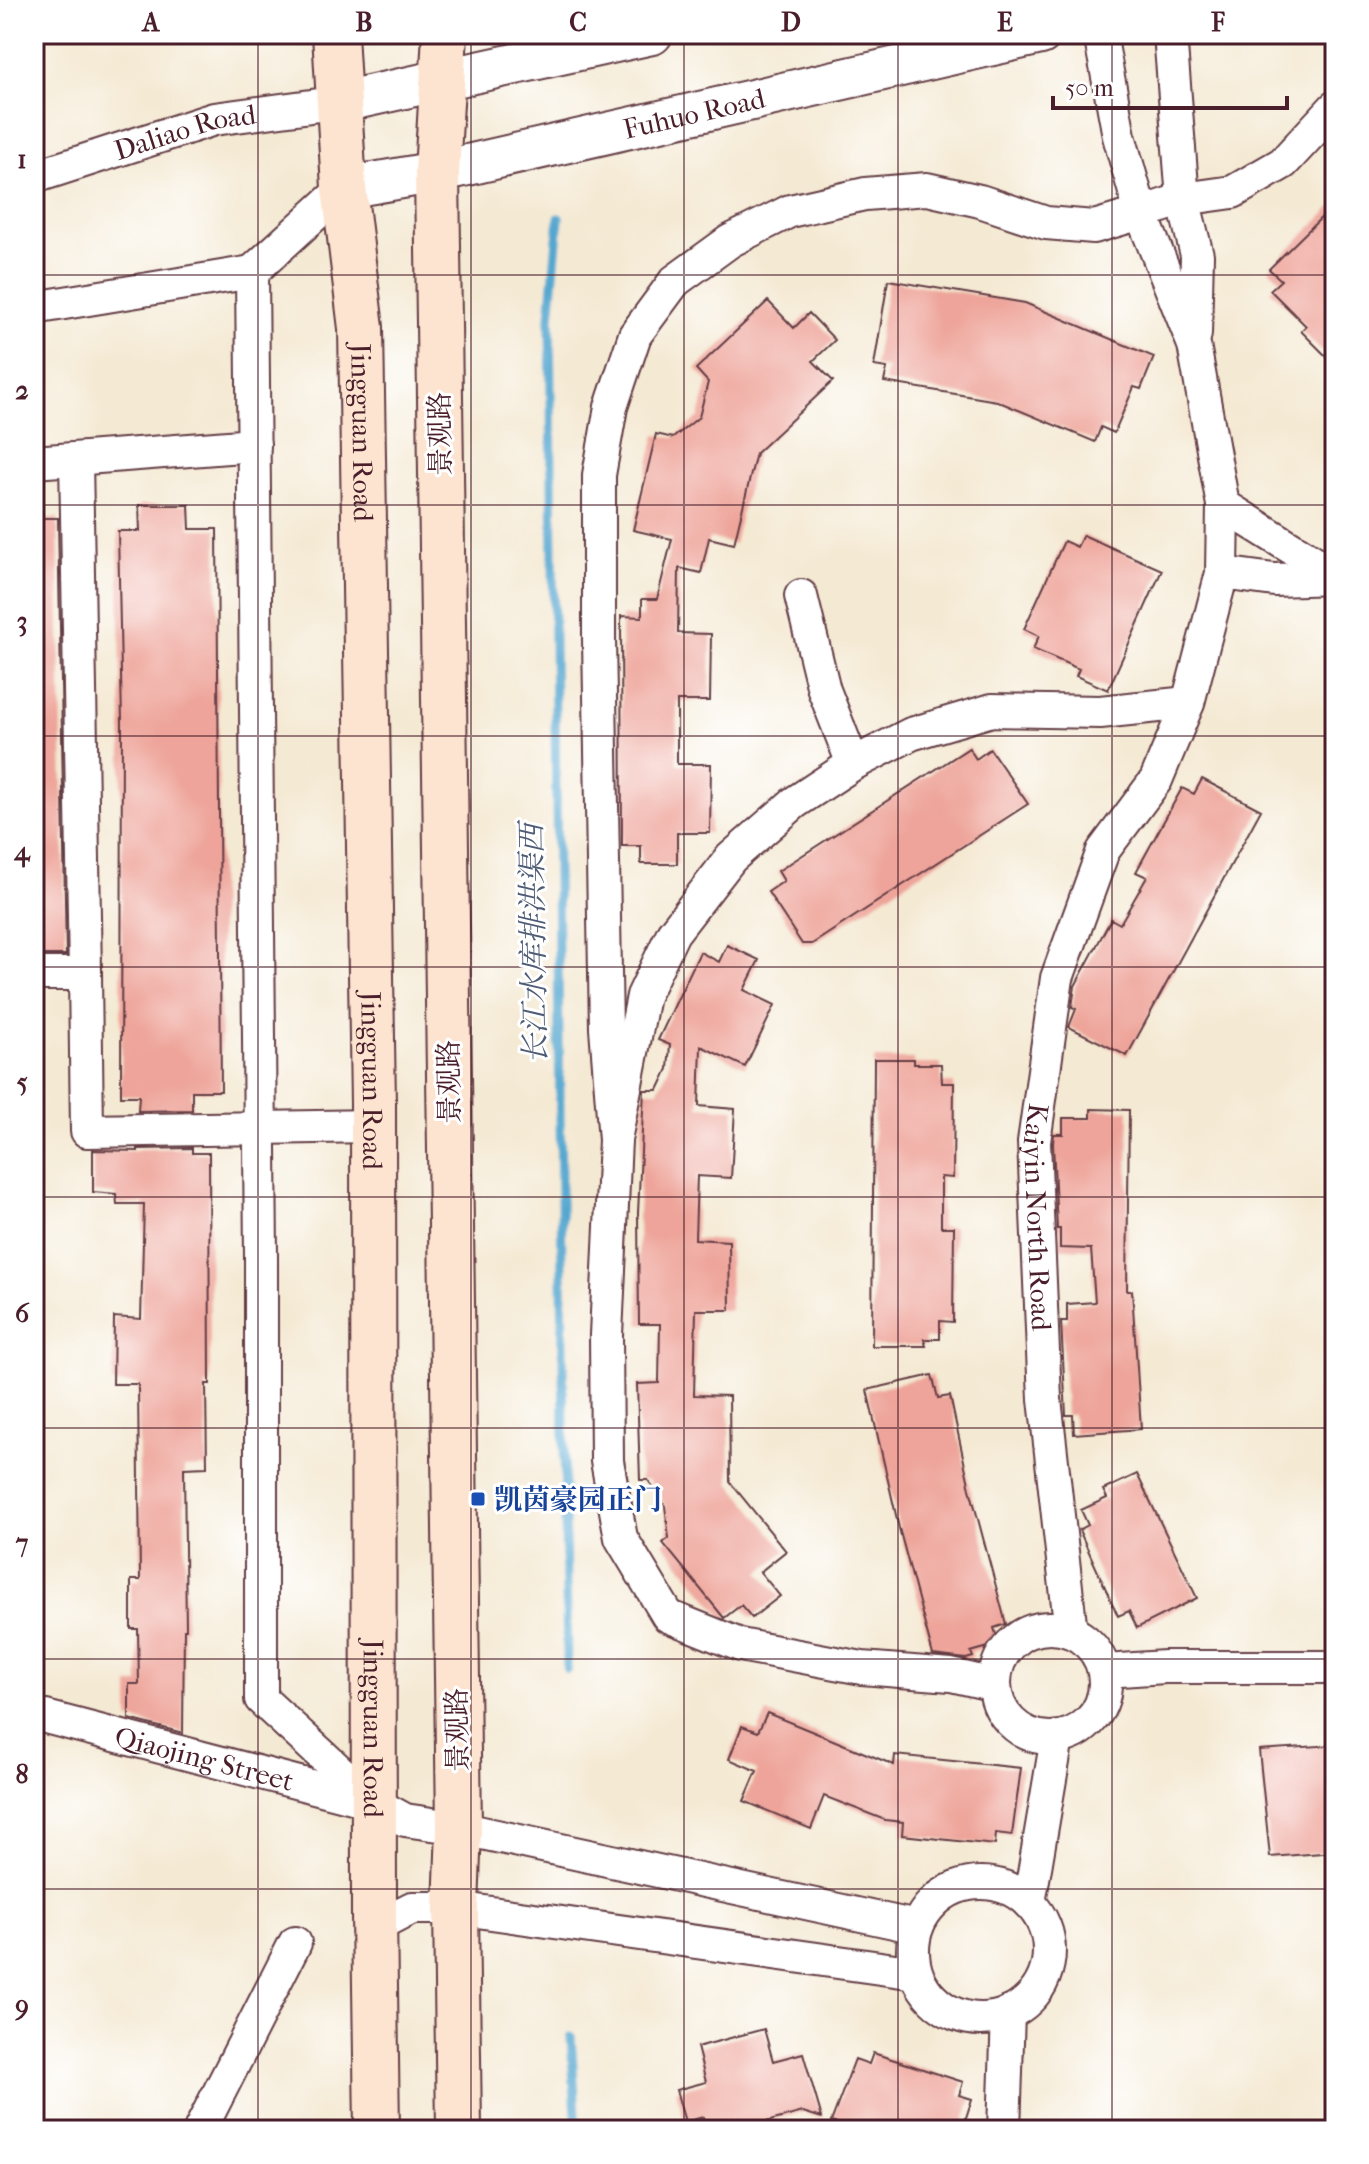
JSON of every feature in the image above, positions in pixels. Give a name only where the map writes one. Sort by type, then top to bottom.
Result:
[{"type":"main road","name":"Jingguan Road","points":[[335,34],[344,188],[361,328],[373,1126],[377,2130]]},
{"type":"main road","name":"景观路","points":[[445,34],[437,172],[459,1828],[456,1908],[459,2130]]},
{"type":"street","points":[[574,34],[613,42]]},
{"type":"street","points":[[341,102],[652,34]]},
{"type":"street","name":"Fuhuo Road","points":[[344,188],[437,172],[1041,34]]},
{"type":"street","points":[[1100,34],[1119,136],[1141,213],[1194,345]]},
{"type":"street","points":[[1170,34],[1183,199],[1197,255],[1194,345]]},
{"type":"street","name":"Daliao Road","points":[[34,177],[214,119],[341,102]]},
{"type":"street","points":[[995,1685],[951,1675],[862,1668],[740,1645],[668,1616],[621,1538],[607,1461],[606,1335],[615,1140],[606,1028],[599,640],[599,475],[611,407],[635,335],[675,281],[730,241],[790,211],[865,194],[927,189],[980,201],[1046,223],[1094,227],[1183,199],[1233,192],[1283,163],[1335,107]]},
{"type":"street","points":[[34,308],[252,272],[344,188]]},
{"type":"street","points":[[252,272],[260,1128],[261,1699],[374,1803],[405,1820],[459,1828],[917,1927]]},
{"type":"street","name":"Kaiyin North Road","points":[[1071,1632],[1045,1399],[1034,1142],[1057,978],[1103,851],[1156,780],[1188,703],[1222,573],[1223,505],[1194,345]]},
{"type":"street","points":[[34,462],[254,445]]},
{"type":"street","points":[[76,459],[87,1131],[373,1126]]},
{"type":"street","points":[[1223,505],[1335,576]]},
{"type":"street","points":[[1222,573],[1274,580],[1335,576]]},
{"type":"street","points":[[801,596],[824,690],[853,764]]},
{"type":"street","points":[[615,1140],[643,996],[673,933],[731,858],[794,803],[853,764],[911,734],[992,710],[1100,712],[1188,703]]},
{"type":"street","points":[[34,974],[85,974]]},
{"type":"street","points":[[1052,1628],[1071,1632],[1086,1641],[1105,1671],[1106,1690],[1090,1722],[1075,1733],[1057,1738],[1039,1737],[1022,1731],[1008,1719],[999,1703],[995,1685],[997,1667],[1005,1651],[1018,1638],[1035,1630],[1052,1628]]},
{"type":"street","points":[[1105,1671],[1165,1667],[1335,1667]]},
{"type":"street","name":"Qiaojing Street","points":[[34,1714],[374,1803]]},
{"type":"street","points":[[1029,1903],[1057,1738]]},
{"type":"street","points":[[990,1883],[1012,1890],[1029,1903],[1043,1921],[1049,1942],[1048,1964],[1040,1984],[1027,2002],[1008,2013],[987,2019],[965,2017],[944,2009],[927,1993],[916,1973],[913,1950],[917,1927],[928,1908],[946,1893],[967,1884],[990,1883]]},
{"type":"street","points":[[375,1927],[412,1908],[456,1908],[916,1973]]},
{"type":"street","points":[[200,2130],[295,1943]]},
{"type":"street","points":[[1004,2130],[1008,2013]]},
{"type":"building","points":[[1335,204],[1335,365],[1301,331],[1306,326],[1270,290],[1281,280],[1269,269]]},
{"type":"building","points":[[888,280],[1025,303],[1154,357],[1141,389],[1134,387],[1114,433],[1101,427],[1095,442],[997,401],[884,382],[887,368],[874,366]]},
{"type":"building","points":[[768,301],[794,328],[809,313],[835,340],[813,361],[833,381],[756,453],[734,544],[709,538],[701,573],[679,568],[678,633],[711,634],[710,701],[677,701],[677,764],[711,764],[710,833],[677,833],[677,864],[641,864],[641,846],[622,846],[621,616],[642,617],[642,599],[657,599],[672,539],[633,530],[656,434],[673,438],[699,417],[708,382],[696,369]]},
{"type":"building","points":[[139,505],[189,505],[190,529],[217,529],[221,1091],[192,1091],[192,1110],[138,1111],[139,1096],[121,1096],[122,722],[118,531],[140,531]]},
{"type":"building","points":[[34,518],[58,518],[66,955],[34,955]]},
{"type":"building","points":[[1083,535],[1162,570],[1108,690],[1076,676],[1079,669],[1033,649],[1039,636],[1024,629],[1064,541],[1077,547]]},
{"type":"building","points":[[969,748],[976,759],[990,749],[1028,804],[812,944],[802,944],[768,892],[784,881],[778,871]]},
{"type":"building","points":[[1202,779],[1261,810],[1127,1056],[1069,1027],[1076,1009],[1072,1007],[1075,986],[1111,919],[1120,924],[1147,877],[1136,872],[1182,788],[1194,794]]},
{"type":"building","points":[[727,945],[759,960],[744,990],[775,1005],[745,1067],[701,1046],[699,1106],[735,1109],[731,1178],[697,1176],[695,1239],[729,1241],[730,1310],[696,1310],[694,1395],[729,1396],[730,1482],[786,1551],[760,1572],[780,1596],[752,1618],[741,1605],[724,1618],[663,1543],[669,1538],[665,1506],[648,1480],[640,1480],[637,1384],[659,1383],[660,1324],[639,1324],[638,1213],[644,1090],[658,1090],[668,1069],[670,1045],[658,1040],[700,952],[719,962]]},
{"type":"building","points":[[874,1059],[914,1059],[914,1064],[941,1064],[942,1083],[954,1083],[953,1178],[941,1177],[941,1227],[954,1227],[953,1322],[940,1321],[940,1339],[924,1339],[926,1346],[872,1346]]},
{"type":"building","points":[[1091,1109],[1129,1110],[1127,1291],[1132,1291],[1141,1429],[1074,1434],[1073,1415],[1066,1415],[1061,1321],[1067,1321],[1067,1304],[1095,1302],[1091,1249],[1060,1248],[1053,1143],[1054,1134],[1063,1134],[1063,1118],[1091,1118]]},
{"type":"building","points":[[192,1148],[192,1153],[209,1153],[210,1384],[206,1384],[207,1467],[184,1468],[186,1629],[183,1733],[129,1719],[129,1684],[139,1684],[138,1629],[131,1629],[131,1580],[140,1580],[138,1384],[113,1384],[114,1317],[141,1319],[144,1204],[117,1204],[116,1194],[93,1192],[93,1150]]},
{"type":"building","points":[[932,1375],[938,1398],[950,1396],[970,1489],[1006,1624],[994,1628],[999,1644],[971,1652],[973,1657],[966,1659],[933,1655],[867,1390]]},
{"type":"building","points":[[1137,1474],[1197,1598],[1137,1628],[1129,1611],[1118,1616],[1079,1530],[1088,1525],[1081,1510],[1107,1498],[1103,1490]]},
{"type":"building","points":[[767,1713],[894,1765],[895,1755],[1021,1768],[1012,1835],[996,1833],[995,1845],[902,1835],[903,1822],[885,1820],[824,1796],[811,1829],[744,1801],[757,1771],[729,1759],[742,1726],[758,1732]]},
{"type":"building","points":[[1335,1745],[1335,1852],[1270,1857],[1259,1750]]},
{"type":"building","points":[[764,2029],[773,2061],[803,2053],[822,2118],[803,2112],[737,2130],[706,2130],[703,2117],[685,2122],[676,2090],[706,2082],[697,2047]]},
{"type":"building","points":[[873,2053],[963,2082],[959,2095],[972,2099],[962,2130],[856,2130],[831,2122],[855,2059],[869,2064]]},
{"type":"waterway","name":"长江水库排洪渠西","points":[[559,218],[550,318],[567,1669]]},
{"type":"waterway","name":"长江水库排洪渠西","points":[[571,2037],[577,2130]]},
{"type":"place","name":"凯茵豪园正门","points":[[478,1499]]}]
